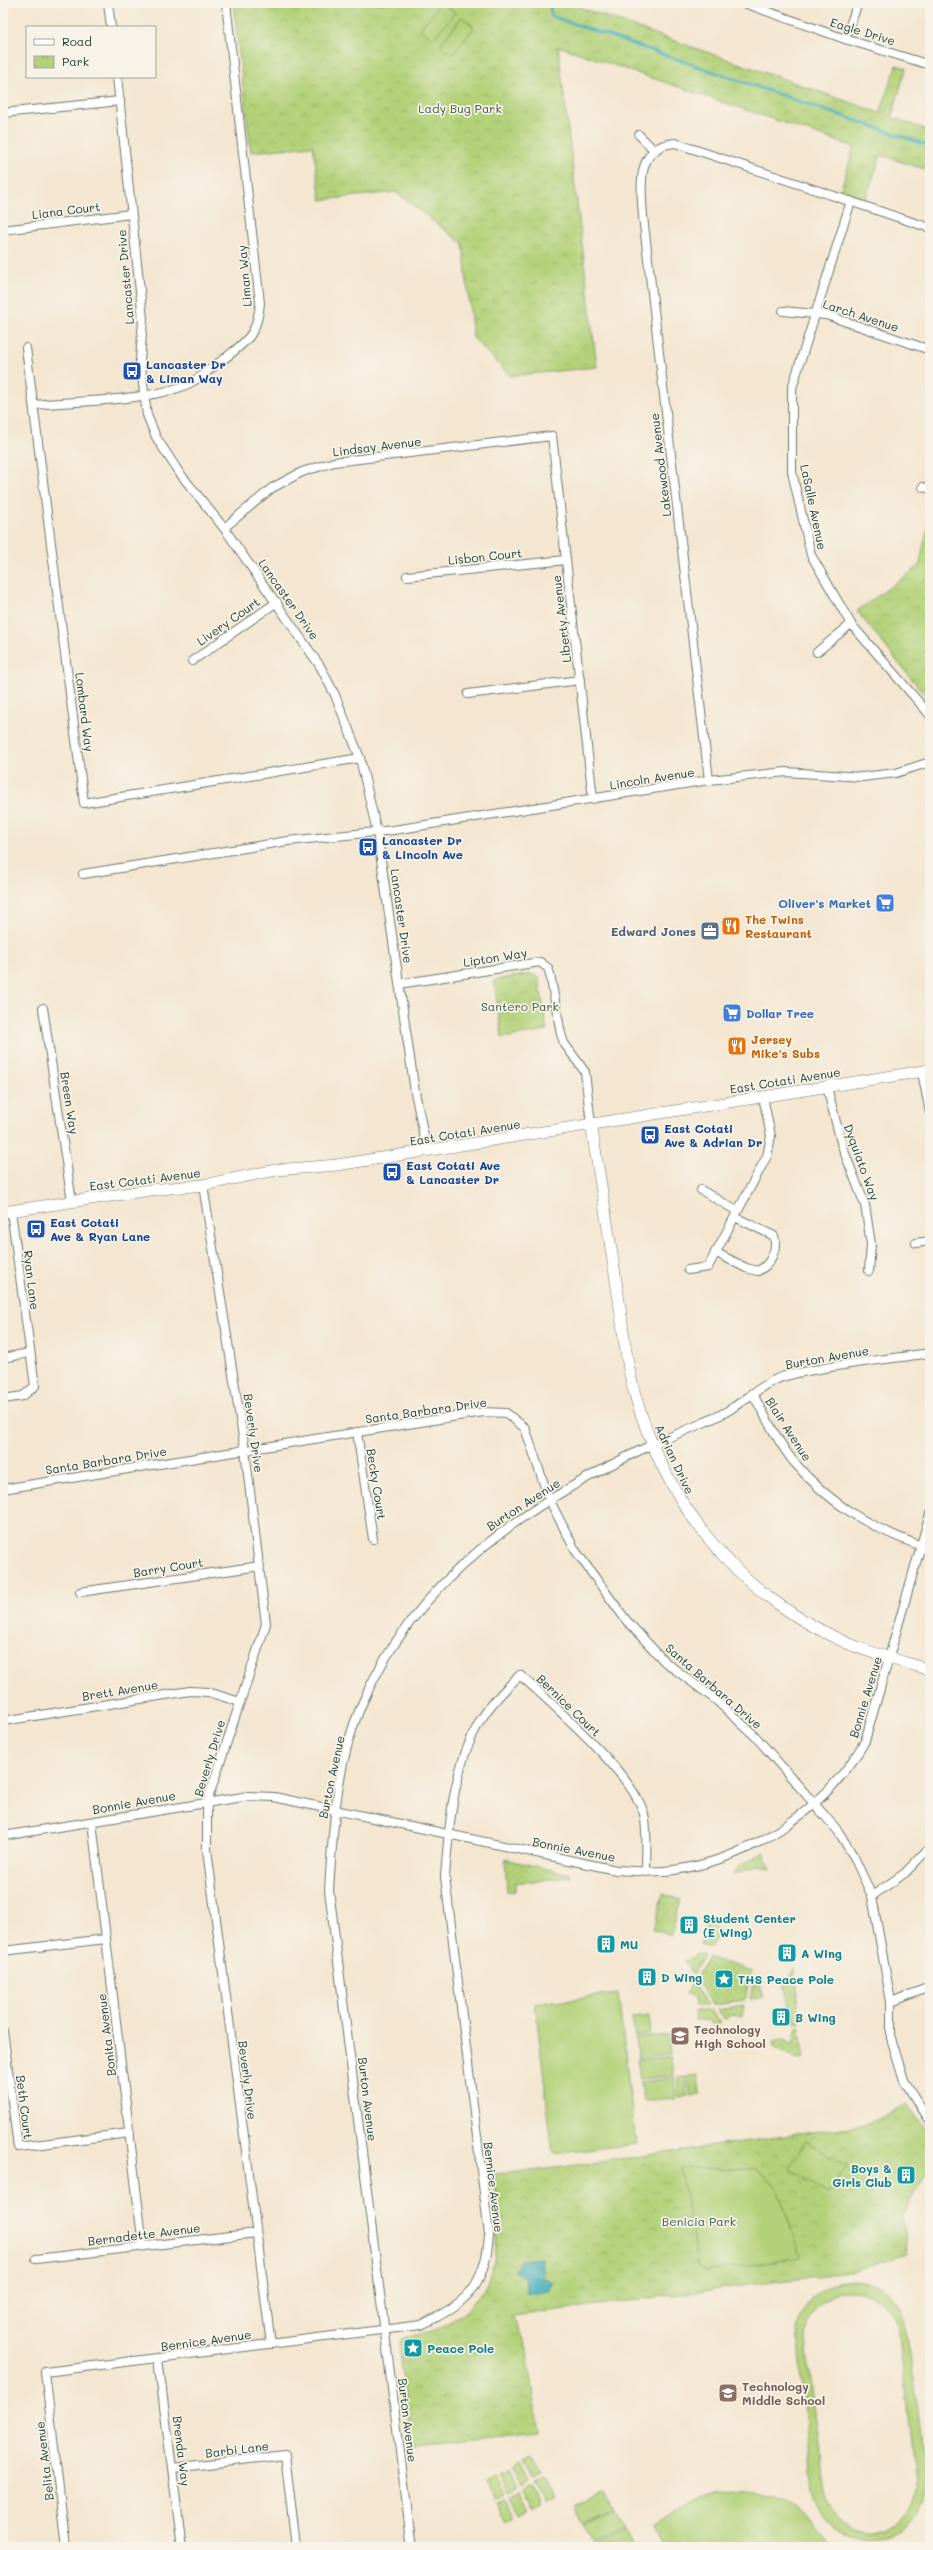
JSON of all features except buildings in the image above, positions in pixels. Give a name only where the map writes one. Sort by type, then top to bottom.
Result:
[{"type":"main road","name":"East Cotati Avenue","points":[[7,1212],[150,1190],[204,1186],[276,1170],[337,1165],[926,1071]]},
{"type":"main road","name":"Adrian Drive","points":[[591,1124],[634,1393],[651,1445],[681,1503],[712,1545],[751,1583],[793,1614],[834,1637],[890,1658],[930,1670]]},
{"type":"street","points":[[108,3],[111,26]]},
{"type":"street","name":"Liman Way","points":[[34,405],[144,395],[168,391],[192,382],[246,342],[254,332],[258,322],[260,303],[226,3]]},
{"type":"street","name":"Eagle Drive","points":[[744,3],[845,39],[930,65]]},
{"type":"street","points":[[845,39],[858,3]]},
{"type":"street","name":"Lancaster Drive","points":[[117,78],[143,319],[140,361],[147,415],[156,437],[178,471],[224,528],[277,602],[320,666],[335,695],[360,758],[377,832],[399,984],[427,1151]]},
{"type":"street","points":[[3,113],[120,101]]},
{"type":"street","points":[[639,135],[655,150],[665,144],[689,146],[930,228]]},
{"type":"street","name":"Lakewood Avenue","points":[[655,150],[645,163],[642,173],[643,216],[709,780]]},
{"type":"street","name":"LaSalle Avenue","points":[[851,201],[814,312],[792,388],[792,472],[811,555],[851,624],[930,715]]},
{"type":"street","name":"Liana Court","points":[[3,230],[131,214]]},
{"type":"street","name":"Larch Avenue","points":[[783,311],[814,312],[930,350]]},
{"type":"street","name":"Lombard Way","points":[[26,348],[84,803],[360,758]]},
{"type":"street","name":"Lindsay Avenue","points":[[224,528],[272,488],[302,472],[334,462],[552,436]]},
{"type":"street","name":"Liberty Avenue","points":[[552,436],[593,799]]},
{"type":"street","name":"Lisbon Court","points":[[407,576],[566,560]]},
{"type":"street","name":"Livery Court","points":[[192,661],[277,602]]},
{"type":"street","points":[[817,652],[851,624]]},
{"type":"street","points":[[468,694],[580,680]]},
{"type":"street","name":"Lincoln Avenue","points":[[83,874],[288,841],[377,832],[709,780],[786,772],[862,777],[896,773],[930,762]]},
{"type":"street","name":"Lipton Way","points":[[399,984],[540,962],[548,968],[550,974],[564,1043],[584,1072],[591,1124]]},
{"type":"street","name":"Breen Way","points":[[43,1008],[72,1202]]},
{"type":"street","points":[[926,1071],[930,1113]]},
{"type":"street","name":"Dyquiato Way","points":[[827,1087],[840,1140],[865,1205],[870,1230],[869,1271]]},
{"type":"street","points":[[688,1270],[708,1267],[770,1145],[763,1097]]},
{"type":"street","name":"Beverly Drive","points":[[204,1186],[245,1450],[266,1624],[207,1802],[207,1850],[271,2344]]},
{"type":"street","points":[[701,1190],[736,1214],[774,1236],[776,1244],[774,1254],[763,1268],[758,1271],[746,1268],[716,1252]]},
{"type":"street","name":"Ryan Lane","points":[[3,1399],[24,1396],[34,1386],[7,1212]]},
{"type":"street","points":[[916,1243],[930,1241]]},
{"type":"street","points":[[3,1358],[29,1353]]},
{"type":"street","name":"Burton Avenue","points":[[412,2547],[329,1890],[334,1810],[345,1758],[360,1707],[406,1625],[464,1562],[487,1542],[549,1499],[651,1445],[732,1408],[766,1382],[789,1375],[930,1353]]},
{"type":"street","name":"Blair Avenue","points":[[752,1393],[792,1460],[825,1495],[868,1524],[892,1536],[930,1549]]},
{"type":"street","name":"Santa Barbara Drive","points":[[3,1488],[483,1412],[506,1413],[525,1428],[549,1499],[576,1550],[626,1620],[665,1662],[716,1700],[755,1736],[838,1832],[854,1857],[872,1896],[891,2002],[891,2038],[904,2080],[930,2123]]},
{"type":"street","name":"Becky Court","points":[[357,1432],[374,1539]]},
{"type":"street","name":"Bonnie Avenue","points":[[3,1836],[207,1802],[249,1796],[274,1797],[584,1865],[616,1870],[646,1872],[695,1866],[741,1850],[764,1840],[814,1804],[853,1763],[865,1741],[930,1514]]},
{"type":"street","name":"Barry Court","points":[[80,1592],[260,1566]]},
{"type":"street","name":"Bernice Court","points":[[448,1835],[454,1794],[467,1753],[480,1721],[496,1698],[520,1675],[618,1771],[636,1793],[644,1815],[646,1872]]},
{"type":"street","name":"Brett Avenue","points":[[3,1720],[190,1691],[208,1692],[240,1702]]},
{"type":"street","name":"Bonita Avenue","points":[[92,1822],[143,2246]]},
{"type":"street","name":"Bernice Avenue","points":[[45,2372],[385,2331],[421,2325],[452,2310],[474,2287],[488,2252],[489,2234],[445,1877],[448,1835]]},
{"type":"street","points":[[872,1896],[905,1873],[930,1846]]},
{"type":"street","points":[[3,1951],[106,1939]]},
{"type":"street","points":[[891,2002],[930,1987]]},
{"type":"street","name":"Beth Court","points":[[3,2030],[18,2147],[130,2133]]},
{"type":"street","name":"Bernadette Avenue","points":[[36,2259],[256,2233]]},
{"type":"street","name":"Brenda Way","points":[[158,2359],[182,2547]]},
{"type":"street","name":"Belita Avenue","points":[[45,2372],[66,2547]]},
{"type":"street","name":"Barbi Lane","points":[[172,2468],[285,2455],[296,2547]]},
{"type":"green space","name":"Lady Bug Park","points":[[233,3],[567,3],[880,113],[896,65],[906,68],[892,117],[930,131],[930,171],[881,155],[865,200],[840,192],[854,147],[558,46],[597,367],[510,376],[473,338],[463,244],[396,192],[321,200],[313,146],[251,152]]},
{"type":"green space","points":[[441,3],[455,12],[433,39],[420,29]]},
{"type":"green space","points":[[462,17],[474,27],[452,55],[440,45]]},
{"type":"green space","points":[[930,518],[930,702],[857,611],[919,566]]},
{"type":"green space","name":"Santero Park","points":[[531,974],[539,978],[547,1031],[502,1038],[494,980]]},
{"type":"green space","points":[[764,1852],[771,1869],[758,1865],[733,1875],[739,1866]]},
{"type":"green space","points":[[505,1859],[570,1874],[570,1877],[515,1883],[515,1891],[507,1892]]},
{"type":"green space","points":[[663,1894],[681,1900],[671,1935],[653,1929]]},
{"type":"green space","points":[[708,1918],[719,1933],[710,1948],[700,1945]]},
{"type":"green space","points":[[697,1954],[704,1956],[692,1974],[684,1962]]},
{"type":"green space","points":[[708,1957],[751,1971],[745,2000],[713,2004],[695,1979]]},
{"type":"green space","points":[[794,1969],[800,2023],[795,2022],[784,1987]]},
{"type":"green space","points":[[754,1977],[760,1979],[758,1982],[764,1997],[750,1999]]},
{"type":"green space","points":[[692,1983],[708,2005],[694,2007],[693,1999],[686,1994]]},
{"type":"green space","points":[[618,1994],[636,2144],[553,2154],[535,2003]]},
{"type":"green space","points":[[744,2005],[742,2017],[732,2015],[725,2020],[717,2009]]},
{"type":"green space","points":[[711,2010],[721,2023],[715,2027],[708,2020],[695,2020],[694,2012]]},
{"type":"green space","points":[[649,2015],[651,2034],[635,2036],[632,2017]]},
{"type":"green space","points":[[797,2026],[800,2027],[803,2057],[795,2058],[774,2046],[773,2042],[783,2038],[793,2045]]},
{"type":"green space","points":[[669,2035],[671,2054],[638,2058],[635,2038]]},
{"type":"green space","points":[[671,2057],[673,2076],[640,2079],[637,2060]]},
{"type":"green space","points":[[698,2075],[700,2095],[691,2096],[688,2076]]},
{"type":"green space","points":[[686,2076],[688,2096],[679,2097],[677,2077]]},
{"type":"green space","points":[[674,2078],[676,2098],[643,2101],[640,2082]]},
{"type":"green space","name":"Benicia Park","points":[[907,2104],[930,2135],[930,2170],[901,2217],[908,2253],[849,2272],[513,2316],[528,2352],[539,2433],[411,2447],[399,2345],[402,2339],[440,2328],[465,2311],[479,2296],[489,2278],[494,2259],[496,2239],[493,2174],[540,2170],[865,2125]]},
{"type":"green space","points":[[806,2141],[846,2166],[828,2194],[789,2168]]},
{"type":"green space","points":[[680,2168],[754,2169],[777,2187],[801,2258],[705,2271],[698,2267]]},
{"type":"green space","points":[[842,2281],[858,2281],[873,2285],[887,2292],[898,2304],[907,2339],[921,2434],[924,2487],[923,2501],[915,2517],[901,2528],[885,2535],[866,2537],[848,2533],[832,2525],[819,2511],[812,2492],[797,2330],[802,2312],[807,2304],[818,2293],[833,2284]],"holes":[[[844,2291],[854,2291],[870,2295],[884,2304],[894,2318],[898,2327],[915,2479],[913,2498],[906,2513],[894,2523],[881,2529],[865,2530],[850,2526],[837,2516],[826,2500],[806,2342],[809,2324],[816,2309],[835,2294]]]},
{"type":"green space","points":[[530,2458],[540,2476],[531,2480],[522,2462]]},
{"type":"green space","points":[[518,2464],[527,2482],[519,2487],[510,2469]]},
{"type":"green space","points":[[506,2471],[515,2489],[507,2493],[498,2475]]},
{"type":"green space","points":[[494,2477],[504,2495],[495,2500],[486,2482]]},
{"type":"green space","points":[[542,2480],[551,2498],[543,2502],[533,2484]]},
{"type":"green space","points":[[530,2486],[539,2504],[531,2508],[521,2490]]},
{"type":"green space","points":[[604,2491],[614,2509],[584,2524],[574,2507]]},
{"type":"green space","points":[[518,2492],[527,2511],[519,2515],[509,2497]]},
{"type":"green space","points":[[757,2492],[787,2499],[811,2520],[834,2547],[665,2547],[651,2524],[664,2516],[717,2494]]},
{"type":"green space","points":[[505,2499],[515,2517],[507,2521],[497,2503]]},
{"type":"green space","points":[[614,2510],[624,2527],[594,2543],[584,2525]]},
{"type":"green space","points":[[624,2529],[634,2547],[596,2547],[594,2545]]},
{"type":"water","points":[[541,2258],[543,2276],[554,2283],[548,2291],[527,2295],[525,2278],[514,2271],[520,2260]]},
{"type":"waterway","points":[[550,3],[551,16],[930,146]]},
{"type":"place","name":"Lancaster Dr & Liman Way","points":[[132,371]]},
{"type":"place","name":"Lancaster Dr & Lincoln Ave","points":[[368,847]]},
{"type":"place","name":"Oliver's Market","points":[[885,903]]},
{"type":"place","name":"The Twins Restaurant","points":[[731,926]]},
{"type":"place","name":"Edward Jones","points":[[710,931]]},
{"type":"place","name":"Dollar Tree","points":[[732,1013]]},
{"type":"place","name":"Jersey Mike's Subs","points":[[737,1046]]},
{"type":"place","name":"East Cotati Ave & Adrian Dr","points":[[650,1135]]},
{"type":"place","name":"East Cotati Ave & Lancaster Dr","points":[[392,1172]]},
{"type":"place","name":"East Cotati Ave & Ryan Lane","points":[[36,1229]]},
{"type":"place","name":"Student Center (E Wing)","points":[[689,1925]]},
{"type":"place","name":"MU","points":[[606,1944]]},
{"type":"place","name":"A Wing","points":[[787,1953]]},
{"type":"place","name":"D Wing","points":[[647,1977]]},
{"type":"place","name":"THS Peace Pole","points":[[724,1979]]},
{"type":"place","name":"B Wing","points":[[781,2017]]},
{"type":"place","name":"Technology High School","points":[[680,2036]]},
{"type":"place","name":"Boys & Girls Club","points":[[906,2175]]},
{"type":"place","name":"Peace Pole","points":[[413,2348]]},
{"type":"place","name":"Technology Middle School","points":[[728,2393]]}]
